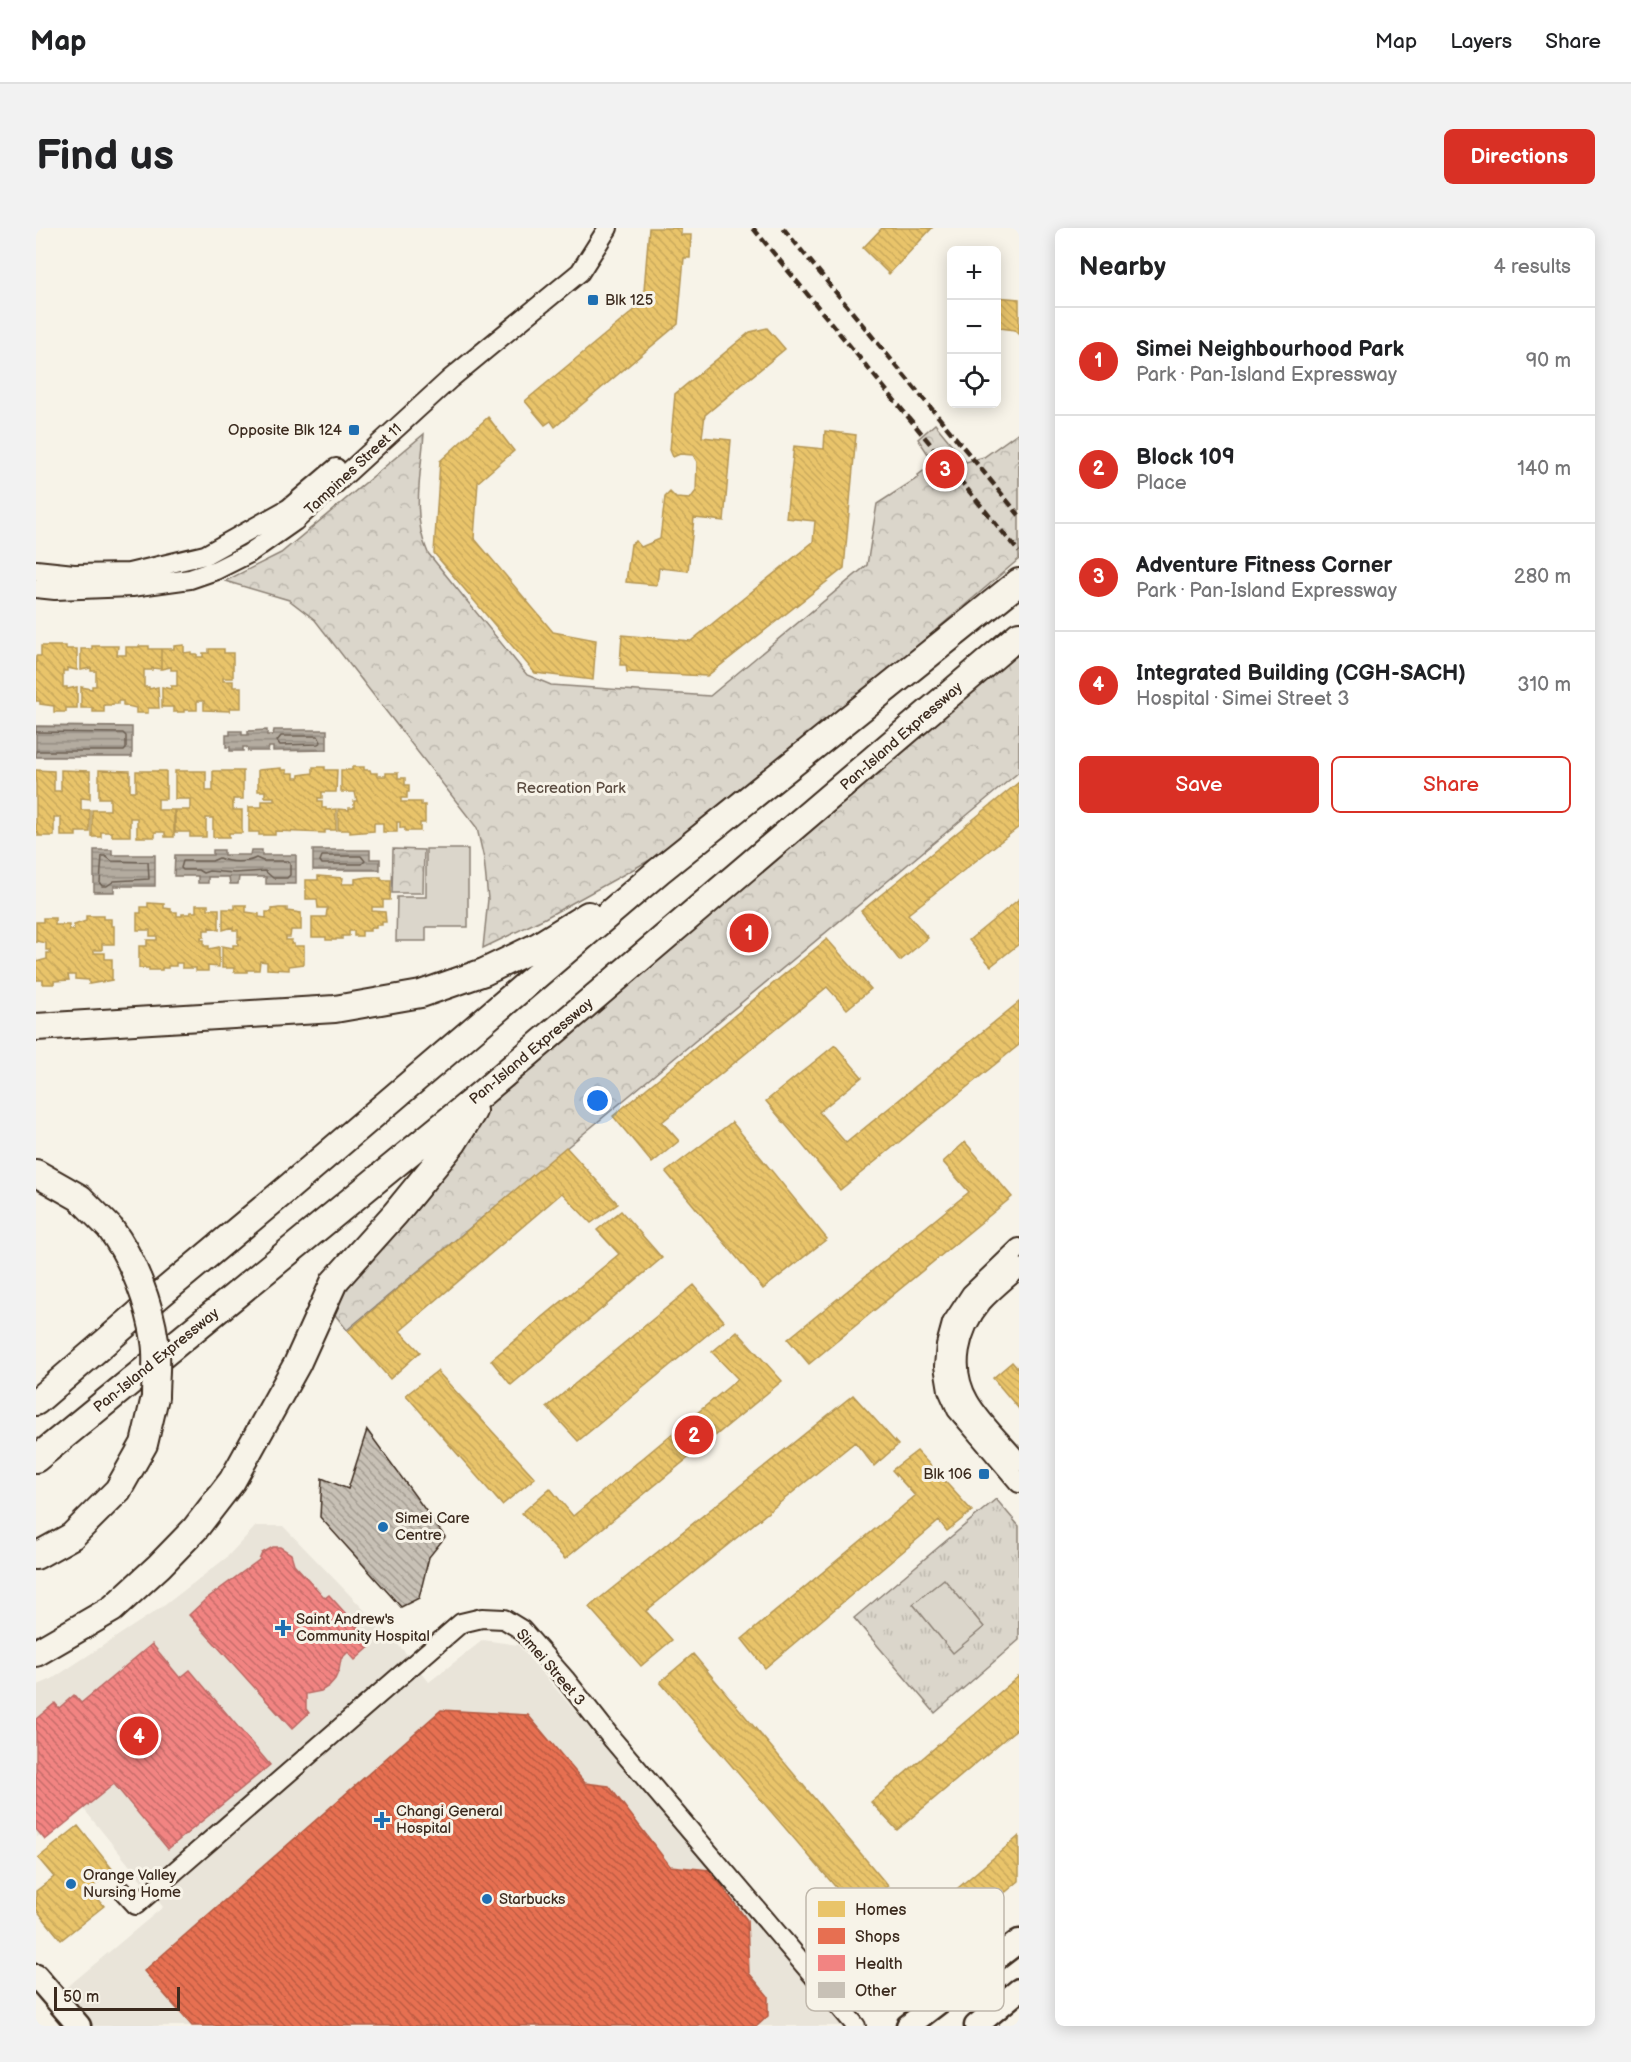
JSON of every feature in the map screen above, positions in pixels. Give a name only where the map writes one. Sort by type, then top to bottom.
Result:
[{"type":"highway","points":[[36,1402],[659,871],[1019,582]]},
{"type":"highway","name":"Pan-Island Expressway","points":[[36,1459],[481,1094],[1019,634]]},
{"type":"highway","points":[[36,1027],[335,1009],[421,994],[484,972],[538,946],[659,871]]},
{"type":"highway","points":[[36,1653],[112,1609],[195,1529],[237,1472],[297,1364],[334,1282],[395,1214],[453,1143],[481,1094]]},
{"type":"highway","points":[[36,1173],[80,1198],[110,1228],[127,1253],[140,1285],[155,1341],[156,1397],[144,1444],[118,1490],[72,1536],[36,1557]]},
{"type":"main road","points":[[1004,1952],[1019,1941]]},
{"type":"main road","points":[[36,1976],[79,2026]]},
{"type":"main road","points":[[1004,2003],[1019,1990]]},
{"type":"main road","points":[[908,2026],[928,2011]]},
{"type":"main road","points":[[976,2026],[994,2011]]},
{"type":"street","name":"Tampines Street 11","points":[[36,570],[74,574],[129,573],[174,563],[205,555],[289,508],[417,399],[459,358],[572,264],[595,228]]},
{"type":"street","name":"Tampines Street 11","points":[[36,588],[55,590],[132,587],[190,579],[216,570],[248,554],[296,521],[450,379],[580,272],[608,228]]},
{"type":"street","points":[[1019,1248],[971,1294],[952,1323],[945,1345],[944,1366],[948,1390],[957,1410],[1019,1484]]},
{"type":"street","points":[[1019,1268],[982,1303],[965,1329],[959,1347],[958,1365],[961,1386],[970,1403],[1019,1462]]},
{"type":"street","name":"Simei Street 3","points":[[125,1893],[136,1905],[461,1623],[483,1618],[504,1619],[522,1630],[566,1680],[613,1740],[806,1968]]},
{"type":"street","name":"Simei Street 3","points":[[842,2011],[855,2026]]},
{"type":"shaded area","name":"Changi General Hospital","points":[[256,1526],[283,1526],[404,1651],[429,1682],[483,1640],[518,1645],[806,1979],[806,2011],[834,2011],[847,2026],[88,2026],[60,1993],[163,1907],[79,1803],[36,1838],[36,1686],[52,1679],[165,1605],[226,1558]]},
{"type":"green space","name":"Recreation Park","points":[[935,424],[966,462],[984,457],[1019,432],[1019,559],[697,834],[545,918],[483,948],[488,899],[484,859],[477,828],[315,620],[289,600],[225,581],[281,553],[424,434],[418,509],[428,553],[527,675],[551,685],[710,696],[867,565],[877,504],[919,477],[918,475],[934,463],[918,439]]},
{"type":"green space","points":[[1019,640],[1019,772],[347,1330],[332,1311],[395,1216],[470,1119]]},
{"type":"green space","points":[[393,849],[424,850],[423,893],[392,893]]},
{"type":"green space","points":[[426,849],[468,849],[468,927],[426,927],[426,941],[396,941],[397,897],[426,897]]},
{"type":"green space","points":[[996,1499],[1019,1526],[1019,1640],[935,1713],[854,1618]]},
{"type":"green space","points":[[944,1579],[984,1627],[953,1653],[913,1604]]},
{"type":"water","points":[[36,726],[132,727],[132,757],[36,757]]},
{"type":"water","points":[[267,730],[267,735],[273,735],[274,730],[327,730],[327,750],[273,751],[273,747],[269,747],[268,751],[248,751],[247,747],[243,747],[243,751],[230,751],[230,747],[226,747],[226,735],[230,735],[230,731],[242,731],[242,735],[248,735],[248,731]]},
{"type":"water","points":[[94,850],[112,850],[112,855],[155,855],[155,886],[114,886],[114,892],[94,892]]},
{"type":"water","points":[[213,850],[224,850],[224,855],[250,855],[251,850],[262,850],[262,855],[296,855],[296,884],[266,884],[266,877],[239,877],[238,884],[230,884],[229,877],[208,877],[208,883],[198,883],[198,876],[174,876],[175,855],[213,855]]},
{"type":"water","points":[[313,850],[370,850],[370,859],[380,859],[380,870],[313,870]]},
{"type":"building: Homes","points":[[649,228],[681,228],[681,235],[691,235],[690,258],[684,258],[678,324],[555,427],[551,421],[545,425],[525,401],[643,303]]},
{"type":"building: Homes","points":[[882,228],[932,228],[889,274],[863,248]]},
{"type":"building: Homes","points":[[1001,297],[1019,299],[1019,334],[1015,330],[1001,328]]},
{"type":"building: Homes","points":[[767,328],[785,349],[705,415],[702,437],[731,440],[724,521],[694,518],[688,571],[659,568],[657,585],[626,582],[631,544],[636,541],[641,547],[660,539],[665,497],[670,492],[676,498],[690,499],[696,491],[697,462],[693,455],[680,454],[673,457],[670,450],[675,394],[750,332]]},
{"type":"building: Homes","points":[[488,417],[514,451],[478,482],[474,538],[553,632],[596,640],[593,680],[535,673],[434,553],[440,461]]},
{"type":"building: Homes","points":[[825,431],[856,435],[844,568],[707,676],[627,672],[626,665],[620,665],[622,635],[691,641],[813,542],[815,521],[786,518],[794,446],[824,449]]},
{"type":"building: Homes","points":[[184,645],[184,653],[191,652],[191,654],[197,654],[197,657],[203,657],[203,653],[209,653],[209,649],[224,649],[224,653],[233,653],[233,678],[223,678],[223,681],[233,681],[233,687],[241,687],[241,708],[230,708],[230,711],[204,710],[204,701],[197,701],[197,710],[184,710],[184,712],[173,712],[173,707],[162,707],[162,687],[171,689],[171,686],[177,686],[177,670],[171,670],[171,667],[161,669],[161,649],[174,649],[174,646]]},
{"type":"building: Homes","points":[[41,646],[66,646],[66,649],[77,649],[77,670],[67,668],[67,671],[63,671],[63,687],[67,689],[77,687],[77,708],[66,708],[66,712],[54,712],[54,706],[40,704],[40,701],[36,701],[36,656],[41,656]]},
{"type":"building: Homes","points":[[92,646],[118,646],[117,655],[126,655],[126,647],[149,646],[149,649],[161,649],[161,669],[144,670],[144,687],[149,687],[149,689],[158,687],[159,708],[148,708],[148,713],[136,713],[136,708],[123,705],[123,701],[118,701],[118,704],[104,705],[104,712],[93,712],[93,708],[81,708],[81,687],[92,689],[92,686],[96,686],[96,671],[91,671],[91,668],[81,670],[81,649],[92,649]]},
{"type":"building: Homes","points":[[313,767],[337,770],[336,792],[322,792],[322,798],[318,798],[318,801],[322,801],[322,808],[336,809],[336,830],[325,830],[325,833],[275,831],[275,835],[259,835],[259,832],[249,832],[249,807],[262,807],[262,801],[274,801],[274,797],[265,797],[265,791],[258,791],[258,770],[281,768],[281,770],[287,770],[287,773],[294,773],[294,778],[299,778],[299,775],[313,773]]},
{"type":"building: Homes","points":[[352,767],[364,767],[364,770],[377,773],[377,776],[398,773],[398,778],[405,778],[405,785],[409,785],[409,792],[407,792],[407,798],[401,798],[401,802],[421,802],[421,805],[425,805],[425,823],[420,823],[420,831],[405,831],[405,828],[400,828],[400,822],[397,822],[397,832],[383,832],[383,823],[374,823],[374,831],[350,833],[350,830],[338,830],[338,809],[354,808],[354,801],[357,801],[355,792],[341,792],[341,770],[352,770]]},
{"type":"building: Homes","points":[[36,770],[54,771],[54,791],[61,791],[61,770],[90,771],[90,799],[81,798],[81,810],[90,810],[90,832],[76,832],[76,836],[61,836],[61,817],[54,817],[54,836],[38,836],[36,832]]},
{"type":"building: Homes","points":[[99,770],[130,771],[130,791],[136,791],[136,771],[166,771],[166,799],[158,799],[158,810],[174,810],[174,837],[165,837],[165,832],[155,832],[155,837],[137,837],[137,818],[130,818],[130,836],[112,836],[112,832],[101,832],[101,837],[92,837],[92,810],[110,810],[110,798],[99,798]]},
{"type":"building: Homes","points":[[175,771],[206,771],[206,791],[213,791],[213,771],[243,771],[243,799],[233,799],[233,810],[242,810],[242,833],[229,833],[229,837],[213,837],[213,818],[206,818],[206,837],[190,837],[190,832],[175,832],[175,810],[190,810],[190,799],[175,799]]},
{"type":"building: Homes","points":[[1019,782],[1019,827],[908,914],[928,938],[900,961],[861,911]]},
{"type":"building: Homes","points":[[318,876],[343,878],[342,884],[355,884],[355,879],[368,877],[391,880],[390,900],[383,900],[383,907],[372,907],[372,911],[385,912],[386,922],[376,925],[376,928],[370,928],[370,931],[362,931],[362,936],[354,936],[354,931],[349,931],[349,936],[342,936],[342,939],[336,940],[312,937],[312,917],[326,917],[328,910],[328,908],[318,908],[317,899],[306,899],[306,880],[318,880]]},
{"type":"building: Homes","points":[[1019,899],[1019,944],[991,966],[969,940]]},
{"type":"building: Homes","points":[[148,903],[164,904],[164,908],[177,912],[177,916],[196,912],[196,905],[208,905],[208,909],[219,909],[219,930],[209,927],[209,930],[204,930],[204,937],[201,937],[201,940],[204,940],[204,946],[209,946],[209,949],[219,947],[219,967],[208,966],[208,971],[196,971],[196,968],[182,968],[182,963],[176,963],[176,966],[168,966],[162,970],[139,968],[139,946],[147,946],[147,940],[157,940],[157,936],[150,936],[150,930],[137,930],[137,913],[141,913],[141,907],[148,907]]},
{"type":"building: Homes","points":[[235,905],[246,905],[246,912],[259,914],[259,917],[266,918],[266,912],[279,908],[301,913],[301,930],[291,930],[290,937],[286,937],[286,940],[292,940],[291,944],[294,946],[304,946],[304,964],[289,966],[289,970],[267,969],[267,962],[260,961],[259,970],[234,972],[234,968],[222,968],[222,946],[233,948],[233,945],[238,945],[238,939],[241,939],[238,937],[238,930],[233,930],[233,927],[223,930],[223,909],[235,909]]},
{"type":"building: Homes","points":[[86,916],[103,916],[103,919],[111,919],[111,926],[114,926],[114,944],[102,944],[102,950],[94,950],[94,953],[105,953],[105,959],[112,959],[112,980],[89,984],[89,980],[75,979],[75,975],[68,975],[69,980],[43,984],[43,980],[36,980],[36,962],[47,959],[47,953],[50,953],[50,950],[46,950],[46,943],[36,941],[36,922],[43,922],[43,918],[55,918],[55,925],[69,925],[69,930],[74,930],[74,925],[86,921]]},
{"type":"building: Homes","points":[[827,939],[871,989],[847,1009],[827,987],[662,1122],[679,1141],[652,1163],[613,1116]]},
{"type":"building: Homes","points":[[1019,1002],[1019,1045],[840,1190],[766,1101],[835,1045],[862,1077],[819,1112],[846,1143]]},
{"type":"building: Homes","points":[[732,1122],[827,1239],[763,1289],[666,1172]]},
{"type":"building: Homes","points":[[965,1142],[1012,1197],[809,1364],[788,1339],[969,1192],[943,1162]]},
{"type":"building: Homes","points":[[566,1147],[618,1204],[591,1223],[562,1193],[400,1331],[420,1352],[390,1379],[348,1331]]},
{"type":"building: Homes","points":[[621,1211],[662,1258],[511,1385],[491,1360],[619,1254],[597,1230]]},
{"type":"building: Homes","points":[[694,1285],[724,1321],[578,1441],[547,1407]]},
{"type":"building: Homes","points":[[737,1331],[782,1381],[565,1559],[522,1513],[550,1488],[573,1516],[738,1379],[712,1352]]},
{"type":"building: Homes","points":[[1012,1362],[1019,1370],[1019,1409],[993,1378]]},
{"type":"building: Homes","points":[[437,1371],[535,1478],[502,1505],[406,1395]]},
{"type":"building: Homes","points":[[853,1395],[898,1445],[874,1466],[855,1442],[646,1611],[672,1640],[641,1666],[589,1607]]},
{"type":"building: Homes","points":[[917,1451],[972,1511],[947,1531],[939,1521],[765,1668],[742,1639],[915,1496],[892,1470]]},
{"type":"building: Homes","points":[[693,1654],[888,1886],[886,1888],[836,1888],[660,1682]]},
{"type":"building: Homes","points":[[1019,1676],[1019,1727],[897,1830],[871,1802]]},
{"type":"building: Homes","name":"Orange Valley Nursing Home","points":[[78,1826],[113,1870],[90,1889],[104,1906],[61,1940],[36,1909],[36,1891],[54,1877],[38,1858]]},
{"type":"building: Homes","points":[[1019,1836],[1019,1881],[1004,1894],[1004,1888],[958,1888]]},
{"type":"building: Shops","points":[[441,1710],[528,1715],[585,1783],[609,1786],[670,1866],[710,1870],[747,1920],[749,1973],[768,1996],[768,2016],[757,2026],[192,2026],[144,1971]]},
{"type":"building: Health","points":[[273,1547],[280,1547],[291,1554],[294,1564],[325,1598],[329,1595],[373,1644],[355,1660],[348,1652],[341,1659],[335,1679],[329,1686],[321,1691],[306,1694],[306,1709],[309,1713],[292,1729],[189,1615],[206,1599],[259,1560],[262,1553]]},
{"type":"building: Health","points":[[152,1644],[180,1678],[190,1670],[270,1765],[168,1849],[114,1784],[45,1840],[36,1829],[36,1719],[55,1703],[59,1708],[74,1695],[81,1703]]},
{"type":"building: Other","name":"Simei Care Centre","points":[[367,1430],[445,1537],[429,1557],[419,1598],[401,1607],[320,1517],[322,1478],[348,1489]]},
{"type":"railway","points":[[753,228],[1019,552]]},
{"type":"railway","points":[[783,228],[1019,515]]},
{"type":"place","name":"Blk 125","points":[[593,300]]},
{"type":"place","name":"Opposite Blk 124","points":[[354,430]]},
{"type":"place","name":"Adventure Fitness Corner","points":[[945,469]]},
{"type":"place","name":"Simei Neighbourhood Park","points":[[749,933]]},
{"type":"place","name":"Block 109","points":[[694,1435]]},
{"type":"place","name":"Blk 106","points":[[984,1474]]},
{"type":"place","name":"Simei Care Centre","points":[[383,1527]]},
{"type":"place","name":"Saint Andrew's Community Hospital","points":[[283,1628]]},
{"type":"place","name":"Integrated Building (CGH-SACH)","points":[[139,1736]]},
{"type":"place","name":"Changi General Hospital","points":[[382,1820]]},
{"type":"place","name":"Orange Valley Nursing Home","points":[[71,1884]]},
{"type":"place","name":"Starbucks","points":[[487,1899]]}]
